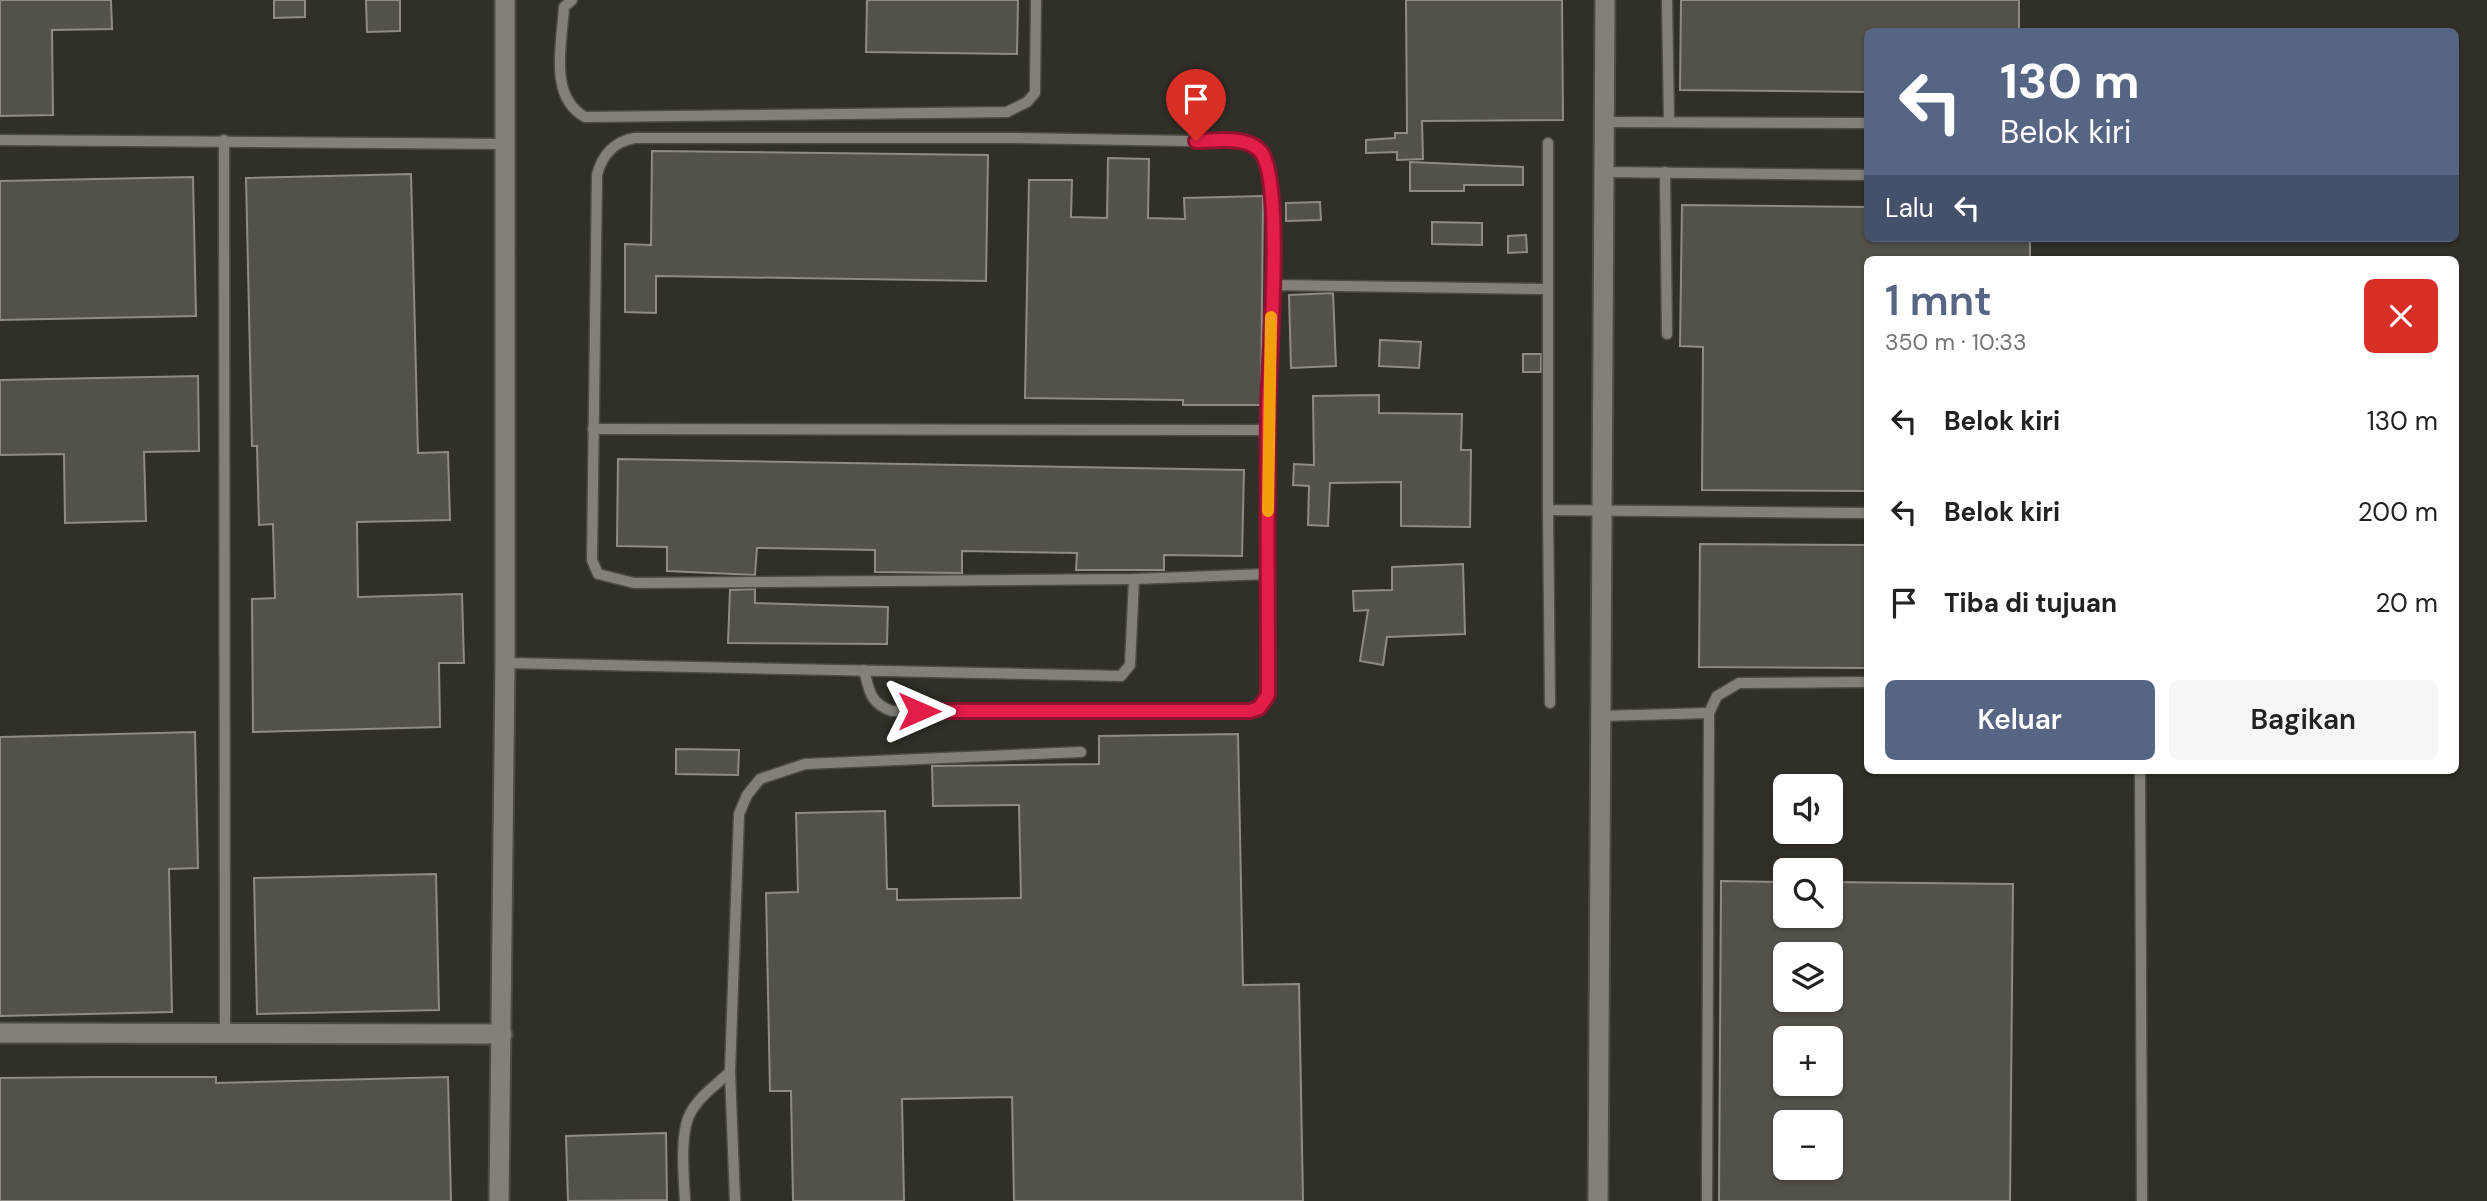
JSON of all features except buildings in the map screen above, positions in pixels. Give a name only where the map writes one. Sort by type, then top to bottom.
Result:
[{"type":"street","points":[[499,1201],[505,663],[505,0]]},
{"type":"street","points":[[1598,1201],[1605,0]]},
{"type":"street","points":[[0,1032],[502,1034]]},
{"type":"lane","points":[[572,0],[564,7],[561,83],[566,103],[585,117],[1007,112],[1027,102],[1035,93],[1036,0]]},
{"type":"lane","points":[[1667,0],[1669,120]]},
{"type":"lane","points":[[1604,122],[1669,120],[1864,123]]},
{"type":"lane","points":[[864,670],[871,698],[880,707],[892,711],[1250,711],[1259,708],[1268,695],[1268,574],[1268,430],[1273,213],[1268,167],[1263,154],[1249,142],[1011,138],[625,139],[617,143],[605,156],[597,175],[592,560],[594,570],[607,579],[634,583],[1134,579],[1268,574]]},
{"type":"lane","points":[[0,140],[505,144]]},
{"type":"lane","points":[[224,140],[225,1033]]},
{"type":"lane","points":[[1548,143],[1550,703]]},
{"type":"lane","points":[[1604,172],[1864,175]]},
{"type":"lane","points":[[1665,172],[1667,334]]},
{"type":"lane","points":[[1272,285],[1548,289]]},
{"type":"lane","points":[[593,429],[1268,430]]},
{"type":"lane","points":[[1548,510],[1864,513]]},
{"type":"lane","points":[[505,663],[1121,676],[1130,665],[1134,579]]},
{"type":"lane","points":[[1707,1201],[1709,713],[1717,696],[1739,683],[1864,682]]},
{"type":"lane","points":[[1601,716],[1709,713]]},
{"type":"lane","points":[[735,1201],[730,1072],[739,814],[747,795],[760,779],[805,764],[1081,752]]},
{"type":"lane","points":[[2140,774],[2142,1201]]},
{"type":"lane","points":[[685,1201],[683,1171],[689,1115],[696,1104],[730,1072]]},
{"type":"slow traffic","points":[[1268,511],[1271,317]]},
{"type":"route","points":[[919,711],[1250,711],[1259,708],[1268,695],[1268,410],[1273,213],[1268,167],[1263,154],[1249,142],[1196,141]]}]
